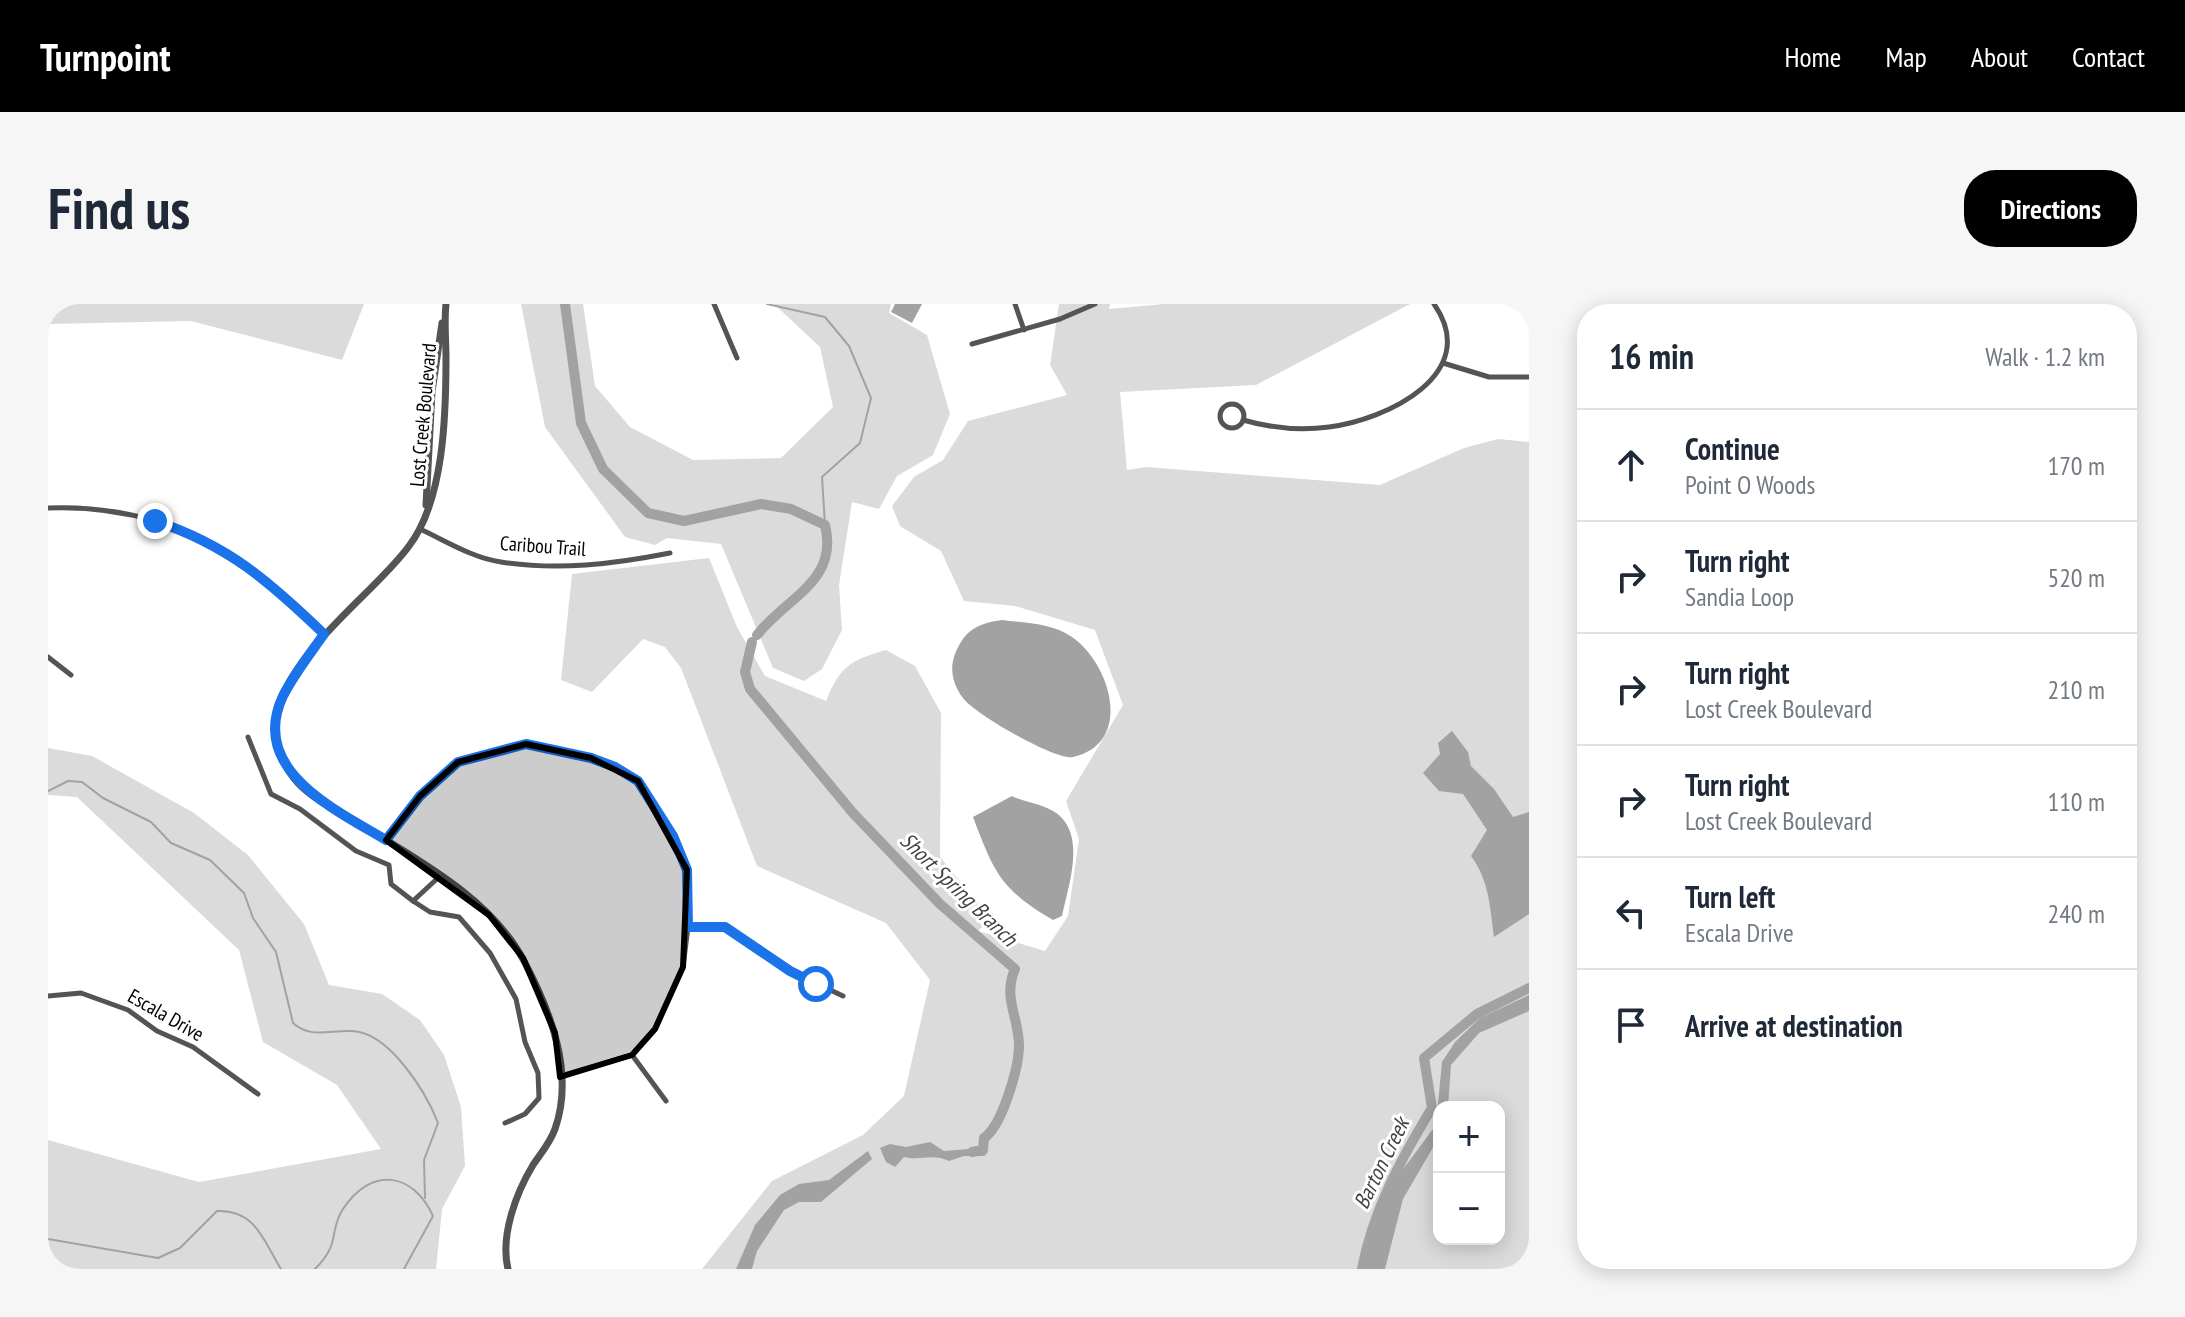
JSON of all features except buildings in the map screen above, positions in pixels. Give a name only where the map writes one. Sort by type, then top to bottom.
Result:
[{"type":"street","name":"Lost Creek Boulevard","points":[[425,516],[436,353],[446,304]]},
{"type":"street","points":[[714,304],[737,358]]},
{"type":"street","points":[[1015,304],[1024,330]]},
{"type":"street","points":[[972,344],[1024,330],[1095,304]]},
{"type":"street","points":[[1243,420],[1300,429],[1350,423],[1421,391],[1443,363],[1448,338],[1434,304]]},
{"type":"street","name":"Lost Creek Boulevard","points":[[444,316],[446,360],[439,452],[435,487],[420,529],[395,563],[324,634],[293,679],[279,706],[276,729],[281,756],[307,791],[440,876],[489,915],[523,958],[555,1033],[560,1077],[559,1117],[514,1206],[507,1243],[508,1269]]},
{"type":"street","points":[[1443,363],[1489,377],[1529,377]]},
{"type":"street","points":[[1231,404],[1238,406],[1243,420],[1235,428],[1227,427],[1221,422],[1221,410],[1231,404]]},
{"type":"street","points":[[429,451],[439,452]]},
{"type":"street","points":[[48,508],[134,515],[194,536],[251,567],[324,634]]},
{"type":"street","name":"Caribou Trail","points":[[420,529],[462,550],[501,562],[601,566],[670,553]]},
{"type":"street","points":[[48,657],[71,675]]},
{"type":"street","points":[[248,737],[271,794],[300,809],[356,851],[389,865],[391,884],[413,901],[430,912],[459,917],[470,927],[516,999],[521,1031],[538,1073],[539,1098],[525,1114],[505,1123]]},
{"type":"street","points":[[386,840],[420,796],[458,762],[526,744],[591,758],[615,767],[638,781],[673,836],[687,870],[688,927],[678,979],[655,1029],[632,1055],[560,1077]]},
{"type":"street","points":[[413,901],[440,876]]},
{"type":"street","points":[[688,927],[725,927],[790,971],[843,996]]},
{"type":"street","name":"Escala Drive","points":[[48,996],[74,992],[106,1000],[128,1010],[157,1031],[193,1047],[258,1094]]},
{"type":"street","points":[[632,1055],[666,1101]]},
{"type":"highlighted area","points":[[526,744],[591,758],[638,781],[687,870],[683,967],[655,1029],[632,1055],[560,1077],[555,1033],[523,958],[489,915],[386,840],[420,796],[458,762]]},
{"type":"shaded area","points":[[48,304],[364,304],[342,360],[191,321],[48,324]]},
{"type":"shaded area","points":[[521,304],[583,304],[595,386],[630,427],[693,460],[781,458],[833,407],[820,347],[774,304],[891,304],[889,313],[927,335],[950,414],[933,455],[897,476],[879,509],[852,502],[839,585],[842,630],[822,669],[804,681],[773,668],[721,544],[667,538],[655,545],[625,537],[545,427]]},
{"type":"shaded area","points":[[895,304],[922,304],[912,323],[891,312]]},
{"type":"shaded area","points":[[1059,304],[1110,304],[1109,309],[1164,304],[1410,304],[1256,385],[1120,392],[1127,470],[1146,467],[1380,485],[1464,448],[1498,439],[1529,442],[1529,1269],[702,1269],[772,1181],[863,1135],[904,1096],[930,980],[886,923],[757,866],[681,668],[665,647],[643,639],[592,692],[561,680],[572,574],[709,558],[737,627],[765,676],[826,701],[842,672],[864,657],[886,650],[915,666],[941,713],[940,857],[991,919],[978,931],[1045,951],[1068,916],[1079,839],[1066,801],[1123,705],[1095,630],[1015,606],[964,601],[941,551],[900,526],[892,506],[914,477],[943,460],[968,421],[1067,395],[1050,365]]},
{"type":"shaded area","points":[[1002,620],[1056,629],[1086,649],[1106,683],[1110,702],[1110,720],[1104,736],[1092,749],[1073,757],[1050,752],[998,724],[970,705],[958,691],[952,670],[957,649],[973,629]]},
{"type":"shaded area","points":[[1452,731],[1468,752],[1471,766],[1494,789],[1513,817],[1529,812],[1529,914],[1494,937],[1485,884],[1471,856],[1487,830],[1463,794],[1439,791],[1423,773],[1440,754],[1438,743]]},
{"type":"shaded area","points":[[48,748],[92,756],[194,813],[248,855],[304,924],[329,985],[382,994],[420,1020],[444,1055],[461,1107],[465,1166],[442,1209],[436,1269],[48,1269],[48,1140],[199,1182],[381,1149],[337,1085],[263,1042],[239,950],[77,797],[48,795]]},
{"type":"shaded area","points":[[1012,796],[1047,808],[1060,816],[1068,828],[1072,841],[1072,872],[1062,916],[1053,920],[1021,899],[1001,878],[973,817]]},
{"type":"shaded area","points":[[1529,995],[1529,1011],[1479,1033],[1451,1065],[1448,1101],[1438,1101],[1442,1062],[1455,1042],[1480,1018]]},
{"type":"shaded area","points":[[1433,1129],[1433,1147],[1403,1199],[1385,1269],[1364,1269],[1368,1239],[1392,1184]]},
{"type":"shaded area","points":[[930,1142],[944,1151],[982,1148],[985,1156],[964,1156],[949,1161],[904,1157],[895,1167],[886,1162],[880,1148],[890,1144],[906,1147]]},
{"type":"shaded area","points":[[868,1151],[872,1159],[821,1202],[799,1202],[784,1210],[757,1251],[752,1269],[736,1269],[755,1225],[780,1195],[799,1184],[829,1180]]},
{"type":"waterway","name":"Short Spring Branch","points":[[565,304],[581,423],[603,469],[648,513],[684,521],[761,504],[791,509],[825,525],[827,544],[818,574],[757,635]]},
{"type":"waterway","points":[[767,304],[825,317],[849,346],[871,398],[860,443],[822,477],[825,525]]},
{"type":"waterway","name":"Short Spring Branch","points":[[752,642],[745,672],[750,689],[853,813],[940,904],[1015,969],[1010,990],[1019,1037],[1016,1070],[1003,1110],[991,1132],[984,1138],[983,1150],[972,1152]]},
{"type":"waterway","points":[[48,791],[68,781],[82,782],[103,798],[151,822],[171,843],[210,860],[244,893],[253,918],[276,952],[293,1023],[307,1031],[366,1034],[392,1052],[425,1096],[438,1123],[424,1160],[425,1198]]},
{"type":"waterway","name":"Barton Creek","points":[[1362,1269],[1373,1226],[1390,1186],[1432,1108],[1424,1058],[1477,1014],[1529,988]]},
{"type":"waterway","points":[[315,1269],[329,1251],[339,1217],[354,1195],[366,1186],[391,1180],[414,1190],[433,1216],[404,1269]]},
{"type":"waterway","points":[[48,1239],[158,1258],[180,1248],[217,1211],[230,1212],[250,1221],[281,1269]]},
{"type":"route","points":[[155,521],[194,536],[244,562],[324,634],[293,679],[276,714],[281,756],[295,780],[307,791],[386,840],[420,796],[458,762],[526,744],[579,754],[615,767],[638,781],[673,836],[687,870],[688,927],[725,927],[790,971],[816,984]]}]
